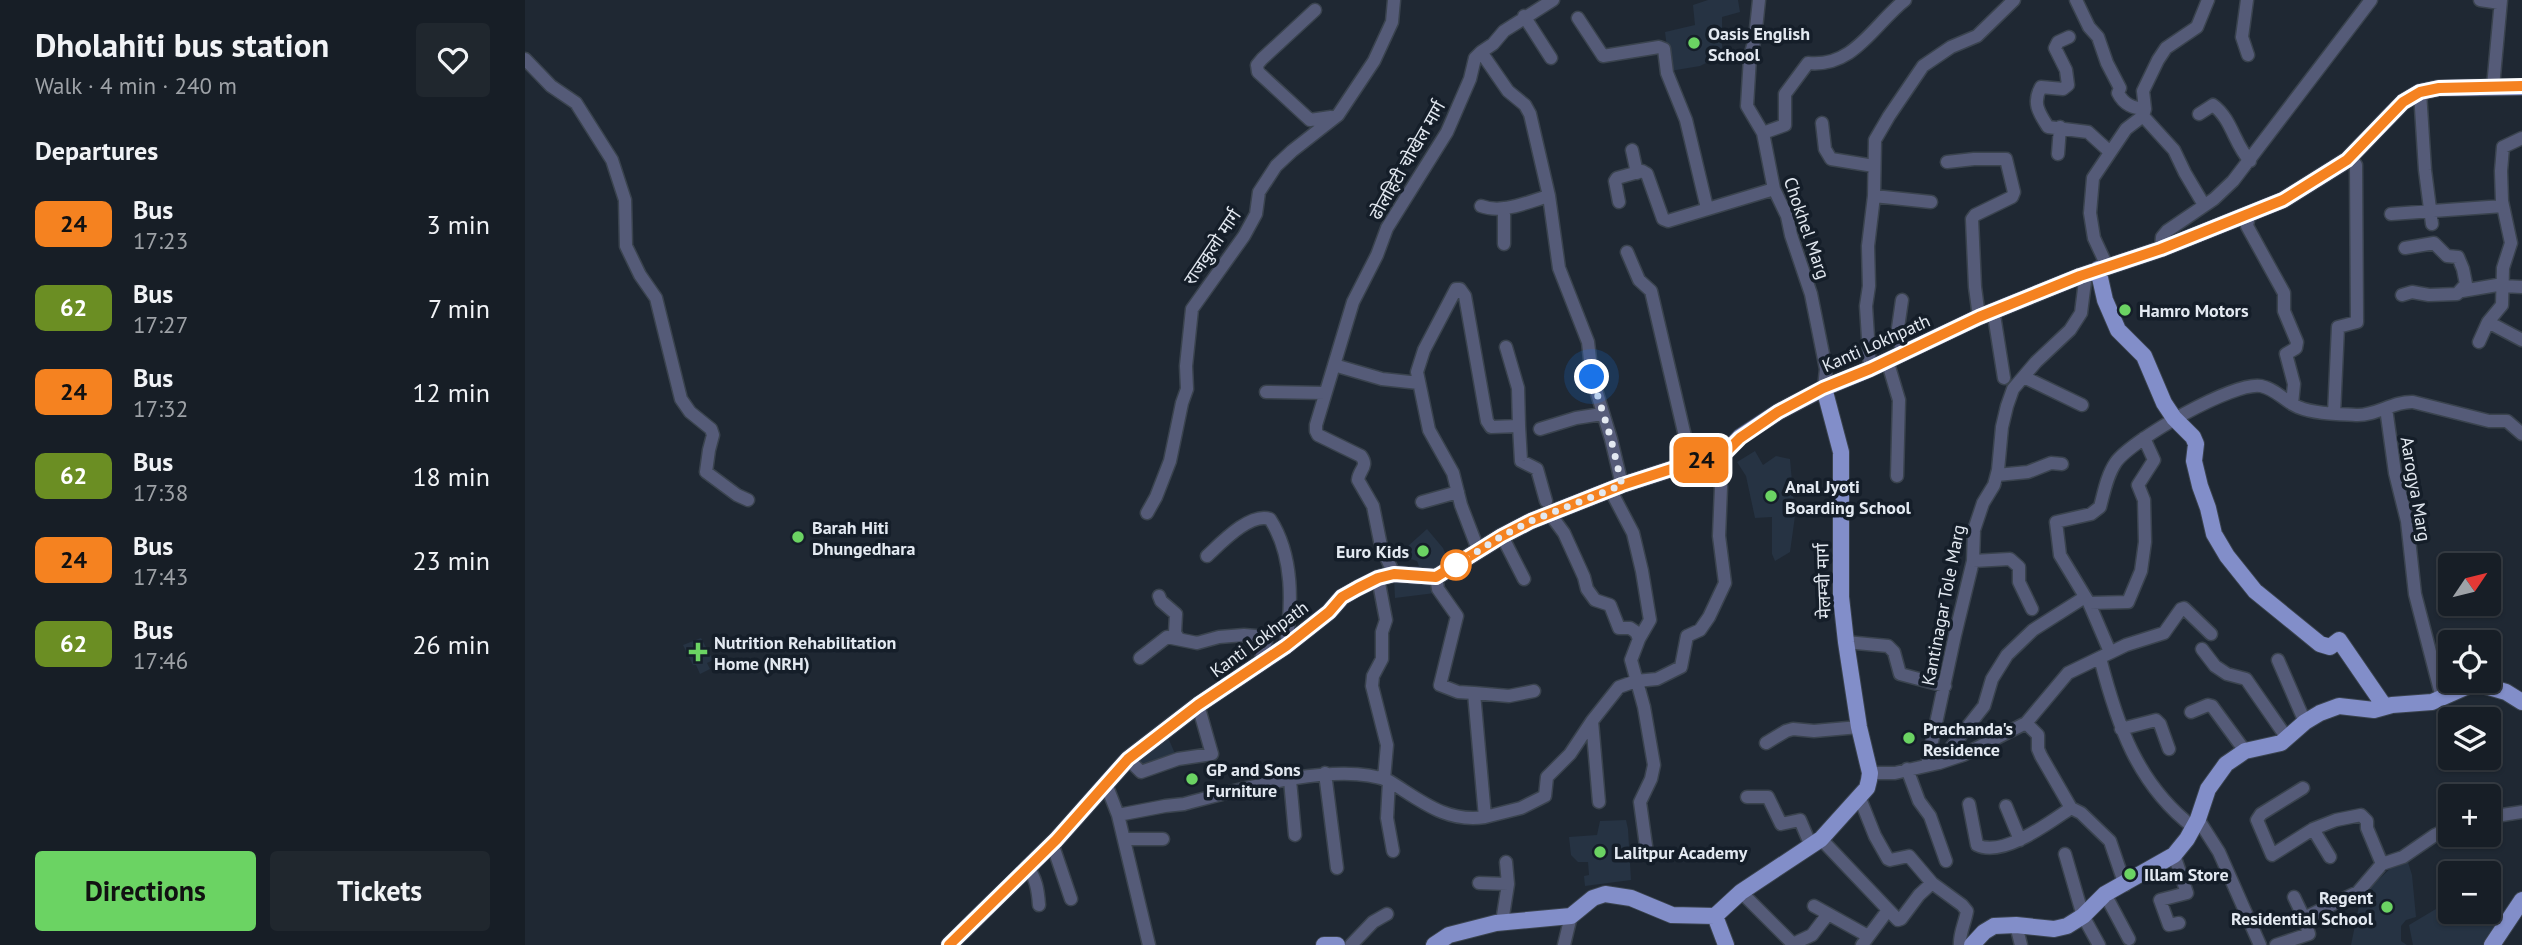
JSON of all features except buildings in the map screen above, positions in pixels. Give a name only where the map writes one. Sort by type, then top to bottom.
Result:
[{"type":"main road","points":[[2420,92],[2439,88],[2522,86]]},
{"type":"main road","name":"Kanti Lokhpath","points":[[949,945],[1052,844],[1128,759],[1198,705],[1286,646],[1329,612],[1342,597],[1378,578],[1394,574],[1436,577],[1548,507],[1616,488],[1727,451],[1740,438],[1778,412],[1823,388],[1870,369],[1985,314],[2080,276],[2161,249],[2283,200],[2347,160],[2403,102],[2420,92]]},
{"type":"main road","points":[[2102,268],[2105,300],[2118,330],[2144,356],[2164,403],[2174,418],[2193,437],[2200,486],[2214,534],[2238,572],[2255,591],[2320,644],[2330,647],[2339,640],[2385,708]]},
{"type":"main road","name":"मेलम्ची मार्ग","points":[[1823,388],[1841,453],[1840,565],[1846,642],[1859,727],[1870,773]]},
{"type":"main road","points":[[1972,945],[1994,926],[2016,925],[2053,929],[2067,926],[2083,916],[2105,894],[2174,855],[2196,823],[2208,789],[2218,772],[2245,751],[2272,746],[2287,738],[2320,712],[2339,706],[2374,710],[2432,702],[2479,683],[2506,692],[2522,702]]},
{"type":"main road","points":[[1434,945],[1502,922],[1575,911],[1593,898],[1605,894],[1631,898],[1672,915],[1715,916],[1741,892],[1816,842],[1867,788],[1870,773]]},
{"type":"main road","points":[[2491,945],[2522,900]]},
{"type":"main road","points":[[1715,916],[1726,945]]},
{"type":"main road","points":[[1324,945],[1337,945]]},
{"type":"street","name":"राजकुलो मार्ग","points":[[1147,513],[1156,498],[1170,461],[1187,389],[1186,366],[1192,309],[1244,236],[1256,214],[1259,192],[1276,166],[1338,115],[1374,61],[1392,22],[1394,0]]},
{"type":"street","points":[[1553,0],[1524,16],[1481,52],[1512,96],[1528,109],[1549,196],[1559,268],[1588,342],[1592,377],[1611,439],[1616,488],[1633,533],[1642,571],[1650,621],[1631,660],[1644,707],[1654,765],[1651,779],[1640,802],[1647,853]]},
{"type":"street","name":"Chokhel Marg","points":[[1759,0],[1750,57],[1747,106],[1763,132],[1773,189],[1787,216],[1811,294],[1826,369],[1823,388]]},
{"type":"street","points":[[1763,132],[1785,125],[1785,94],[1808,63],[1831,62],[1851,52],[1881,24],[1889,12],[1905,0]]},
{"type":"street","points":[[1870,369],[1866,306],[1875,140],[1923,66],[1951,47],[1977,36],[2014,0]]},
{"type":"street","points":[[2076,0],[2089,27],[2098,37],[2120,88],[2119,97],[2126,104],[2144,113],[2174,150],[2204,205]]},
{"type":"street","points":[[2144,113],[2143,91],[2158,60],[2166,48],[2197,27],[2208,0]]},
{"type":"street","points":[[2247,0],[2242,37],[2248,55]]},
{"type":"street","points":[[2161,249],[2162,237],[2168,231],[2233,181],[2250,161],[2371,0]]},
{"type":"street","points":[[2480,0],[2501,1],[2493,87]]},
{"type":"street","points":[[1315,10],[1262,58],[1257,65],[1258,72],[1310,120],[1317,121],[1338,115]]},
{"type":"street","points":[[1524,16],[1551,58]]},
{"type":"street","points":[[1578,18],[1603,56],[1659,47],[1664,49],[1667,73],[1686,120],[1707,208]]},
{"type":"street","points":[[2069,37],[2058,42],[2055,48],[2066,70],[2068,85],[2063,89],[2041,87],[2036,104],[2048,127],[2088,132],[2110,152]]},
{"type":"street","name":"ढोलहिटी चोखेल मार्ग","points":[[1394,574],[1381,545],[1370,498],[1358,480],[1365,461],[1361,456],[1315,431],[1353,302],[1377,255],[1387,228],[1447,132],[1470,79],[1475,58],[1481,52]]},
{"type":"street","points":[[525,59],[551,86],[576,103],[612,160],[625,200],[626,246],[640,275],[656,298],[681,399],[690,412],[711,429],[713,435],[706,472],[748,500]]},
{"type":"street","points":[[2420,92],[2431,218]]},
{"type":"street","points":[[2199,114],[2213,105],[2223,113],[2250,161]]},
{"type":"street","points":[[2102,268],[2094,238],[2090,204],[2093,178],[2126,129],[2144,113]]},
{"type":"street","points":[[1822,123],[1825,149],[1831,159],[1874,166]]},
{"type":"street","points":[[2058,154],[2060,127]]},
{"type":"street","points":[[2479,342],[2488,322],[2502,306],[2503,268],[2511,243],[2503,206],[2503,147],[2522,138]]},
{"type":"street","points":[[1632,150],[1637,173]]},
{"type":"street","points":[[1947,162],[2006,159],[2013,197],[1972,219],[1975,288],[1985,314],[1994,315],[2004,378]]},
{"type":"street","points":[[2334,414],[2339,327],[2341,324],[2357,322],[2356,165],[2347,160]]},
{"type":"street","points":[[1619,202],[1615,181],[1620,176],[1642,171],[1647,174],[1665,220],[1773,189]]},
{"type":"street","points":[[1481,206],[1492,210],[1549,196]]},
{"type":"street","points":[[1874,196],[1931,202]]},
{"type":"street","points":[[2391,214],[2431,218],[2503,206]]},
{"type":"street","points":[[1504,208],[1504,244]]},
{"type":"street","points":[[2249,215],[2246,226],[2284,293],[2284,311],[2297,342],[2297,348],[2285,354],[2294,384],[2292,404]]},
{"type":"street","points":[[2405,248],[2434,243],[2447,256],[2458,257],[2466,284],[2462,291]]},
{"type":"street","points":[[1627,252],[1639,280],[1651,291],[1691,462]]},
{"type":"street","name":"Kantinagar Tole Marg","points":[[1933,764],[1955,635],[1973,561],[1974,530],[1983,503],[1997,475],[2001,427],[2013,389],[2070,330],[2081,313],[2085,281],[2080,276]]},
{"type":"street","points":[[2402,295],[2412,292],[2429,295],[2457,294],[2503,285],[2522,287]]},
{"type":"street","points":[[1479,552],[1461,505],[1453,474],[1429,430],[1417,372],[1424,350],[1456,289],[1460,289],[1465,296],[1487,421],[1490,426],[1519,426]]},
{"type":"street","points":[[1897,476],[1899,400],[1895,357],[1902,300]]},
{"type":"street","points":[[2488,322],[2522,340]]},
{"type":"street","points":[[1506,347],[1518,388],[1521,461],[1537,469],[1548,507],[1564,533],[1587,589],[1595,600],[1610,605],[1619,628],[1630,628],[1636,632],[1639,639]]},
{"type":"street","points":[[1334,365],[1382,379],[1419,383]]},
{"type":"street","points":[[2024,377],[2082,405]]},
{"type":"street","points":[[2260,945],[2219,852],[2196,823],[2173,811],[2135,761],[2120,729],[2105,655],[2087,600],[2060,555],[2056,522],[2091,514],[2101,508],[2106,484],[2115,463],[2130,446],[2174,418],[2236,390],[2258,385],[2273,390],[2301,408],[2334,414],[2362,415],[2405,401],[2489,421],[2507,421],[2522,434]]},
{"type":"street","points":[[1266,392],[1325,393]]},
{"type":"street","name":"Aarogya Marg","points":[[2386,408],[2395,472],[2407,522],[2415,594],[2441,698]]},
{"type":"street","points":[[1540,429],[1576,418],[1602,414]]},
{"type":"street","points":[[1933,764],[1984,706],[1992,679],[2007,655],[2033,630],[2087,600],[2128,602],[2138,581],[2145,542],[2144,500],[2138,485],[2154,460],[2144,438]]},
{"type":"street","points":[[1118,815],[1184,804],[1325,773],[1360,774],[1386,780],[1441,813],[1466,820],[1521,808],[1545,796],[1547,777],[1570,754],[1619,687],[1636,681],[1657,679],[1681,667],[1687,636],[1700,630],[1723,591],[1725,583],[1719,536],[1721,487],[1712,457]]},
{"type":"street","points":[[1997,475],[2028,472],[2051,463],[2061,464]]},
{"type":"street","points":[[1422,502],[1458,492]]},
{"type":"street","points":[[1207,556],[1240,527],[1259,518],[1270,519],[1281,542],[1290,589],[1291,617],[1286,646]]},
{"type":"street","points":[[1502,536],[1524,579]]},
{"type":"street","points":[[1973,561],[2014,561],[2019,567],[2019,582],[2032,609]]},
{"type":"street","points":[[1436,577],[1439,589],[1457,616],[1440,685],[1458,692],[1509,696],[1534,691]]},
{"type":"street","points":[[1378,578],[1386,620],[1382,632],[1382,659],[1373,676],[1372,687],[1387,745],[1388,818],[1393,851]]},
{"type":"street","points":[[1159,596],[1176,614],[1175,634],[1179,639]]},
{"type":"street","points":[[1870,773],[1895,773],[1963,755],[2026,723],[2068,673],[2087,662],[2164,633],[2181,609],[2184,608],[2211,634]]},
{"type":"street","points":[[1140,658],[1167,637],[1198,643],[1219,637],[1244,635],[1267,637],[1260,662]]},
{"type":"street","points":[[1846,642],[1888,646],[1894,652],[1900,674],[1945,686]]},
{"type":"street","points":[[2203,649],[2215,666],[2227,674],[2246,679],[2287,738]]},
{"type":"street","points":[[2278,660],[2305,722]]},
{"type":"street","points":[[1474,693],[1485,817]]},
{"type":"street","points":[[1128,759],[1141,772],[1178,759],[1212,754],[1198,705]]},
{"type":"street","points":[[2191,712],[2212,706],[2245,751]]},
{"type":"street","points":[[2120,729],[2156,720],[2169,749]]},
{"type":"street","points":[[1592,721],[1599,802]]},
{"type":"street","points":[[2026,723],[2038,735],[2041,756],[2071,808],[2081,813],[2111,841],[2125,885]]},
{"type":"street","points":[[1766,743],[1793,729],[1814,731],[1859,727]]},
{"type":"street","points":[[1907,769],[1919,801],[1930,816],[1946,861]]},
{"type":"street","points":[[1325,773],[1337,869]]},
{"type":"street","points":[[1290,780],[1295,835]]},
{"type":"street","points":[[1106,784],[1118,815],[1149,945]]},
{"type":"street","points":[[2303,788],[2261,814],[2257,820],[2272,855],[2313,830],[2336,820],[2361,815],[2365,817],[2382,864]]},
{"type":"street","points":[[1859,796],[1875,836],[1888,859],[1909,856],[1932,883],[1967,911],[1959,939],[1960,945]]},
{"type":"street","points":[[1747,797],[1768,797],[1781,824],[1800,820],[1816,842],[1898,920],[1932,883]]},
{"type":"street","points":[[1969,804],[1977,845],[1990,849],[2020,840],[2071,808]]},
{"type":"street","points":[[2006,806],[2020,840]]},
{"type":"street","points":[[2501,815],[2522,812]]},
{"type":"street","points":[[2313,830],[2330,857]]},
{"type":"street","points":[[2304,918],[2358,892],[2382,864],[2403,857],[2438,834]]},
{"type":"street","points":[[1124,839],[1163,839]]},
{"type":"street","points":[[1052,844],[1071,899]]},
{"type":"street","points":[[2066,854],[2083,916],[2099,945]]},
{"type":"street","points":[[2174,855],[2187,893],[2160,900],[2169,925],[2179,923]]},
{"type":"street","points":[[1502,922],[1508,884],[1506,862]]},
{"type":"street","points":[[1027,866],[1038,889],[1039,905]]},
{"type":"street","points":[[1479,883],[1508,884]]},
{"type":"street","points":[[1741,892],[1793,943],[1812,935],[1828,914]]},
{"type":"street","points":[[2105,894],[2129,939]]},
{"type":"street","points":[[2276,945],[2309,934],[2294,897]]},
{"type":"street","points":[[1814,906],[1865,941],[1888,910]]},
{"type":"street","points":[[1564,945],[1575,911]]},
{"type":"street","points":[[1351,945],[1373,922],[1387,914]]},
{"type":"street","points":[[2016,925],[2021,945]]},
{"type":"shaded area","name":"Oasis English School","points":[[1708,0],[1738,0],[1740,12],[1722,17],[1722,55],[1700,66],[1670,71],[1665,32],[1695,25],[1693,5]]},
{"type":"shaded area","name":"Anal Jyoti Boarding School","points":[[1755,451],[1763,465],[1776,456],[1790,459],[1795,516],[1790,552],[1775,561],[1772,554],[1772,517],[1755,518],[1746,476],[1737,462]]},
{"type":"shaded area","name":"Euro Kids","points":[[1427,529],[1443,548],[1451,567],[1436,571],[1420,569],[1417,561],[1398,555]]},
{"type":"shaded area","points":[[1394,578],[1434,579],[1435,593],[1395,598]]},
{"type":"shaded area","name":"Nutrition Rehabilitation Home (NRH)","points":[[701,638],[713,660],[707,663],[710,669],[700,674],[683,645]]},
{"type":"shaded area","points":[[1167,735],[1176,756],[1142,770],[1137,761]]},
{"type":"shaded area","name":"Lalitpur Academy","points":[[1626,820],[1631,880],[1585,886],[1584,876],[1589,875],[1588,862],[1578,862],[1571,855],[1569,837],[1597,835],[1600,821]]},
{"type":"shaded area","name":"Regent Residential School","points":[[2407,859],[2412,875],[2416,917],[2406,920],[2401,926],[2401,941],[2407,945],[2351,945],[2361,896],[2394,865]]},
{"type":"shaded area","points":[[2438,908],[2438,924],[2500,925],[2487,945],[2413,945],[2409,925]]},
{"type":"bus line","name":"24","points":[[949,945],[1056,840],[1128,759],[1198,705],[1286,646],[1329,612],[1342,597],[1358,588],[1394,574],[1436,577],[1531,521],[1622,485],[1727,451],[1740,438],[1778,412],[1823,388],[1870,369],[1979,317],[2283,200],[2347,160],[2403,102],[2420,92],[2439,88],[2522,86]]},
{"type":"place","name":"Oasis English School","points":[[1694,43]]},
{"type":"place","name":"Hamro Motors","points":[[2125,310]]},
{"type":"place","name":"Anal Jyoti Boarding School","points":[[1771,496]]},
{"type":"place","name":"Barah Hiti Dhungedhara","points":[[798,537]]},
{"type":"place","name":"Euro Kids","points":[[1423,551]]},
{"type":"place","name":"Nutrition Rehabilitation Home (NRH)","points":[[698,652]]},
{"type":"place","name":"Prachanda's Residence","points":[[1909,738]]},
{"type":"place","name":"GP and Sons Furniture","points":[[1192,779]]},
{"type":"place","name":"Lalitpur Academy","points":[[1600,852]]},
{"type":"place","name":"Illam Store","points":[[2130,874]]},
{"type":"place","name":"Regent Residential School","points":[[2387,907]]},
{"type":"route","points":[[1456,565],[1531,521],[1622,485],[1592,377]]}]
